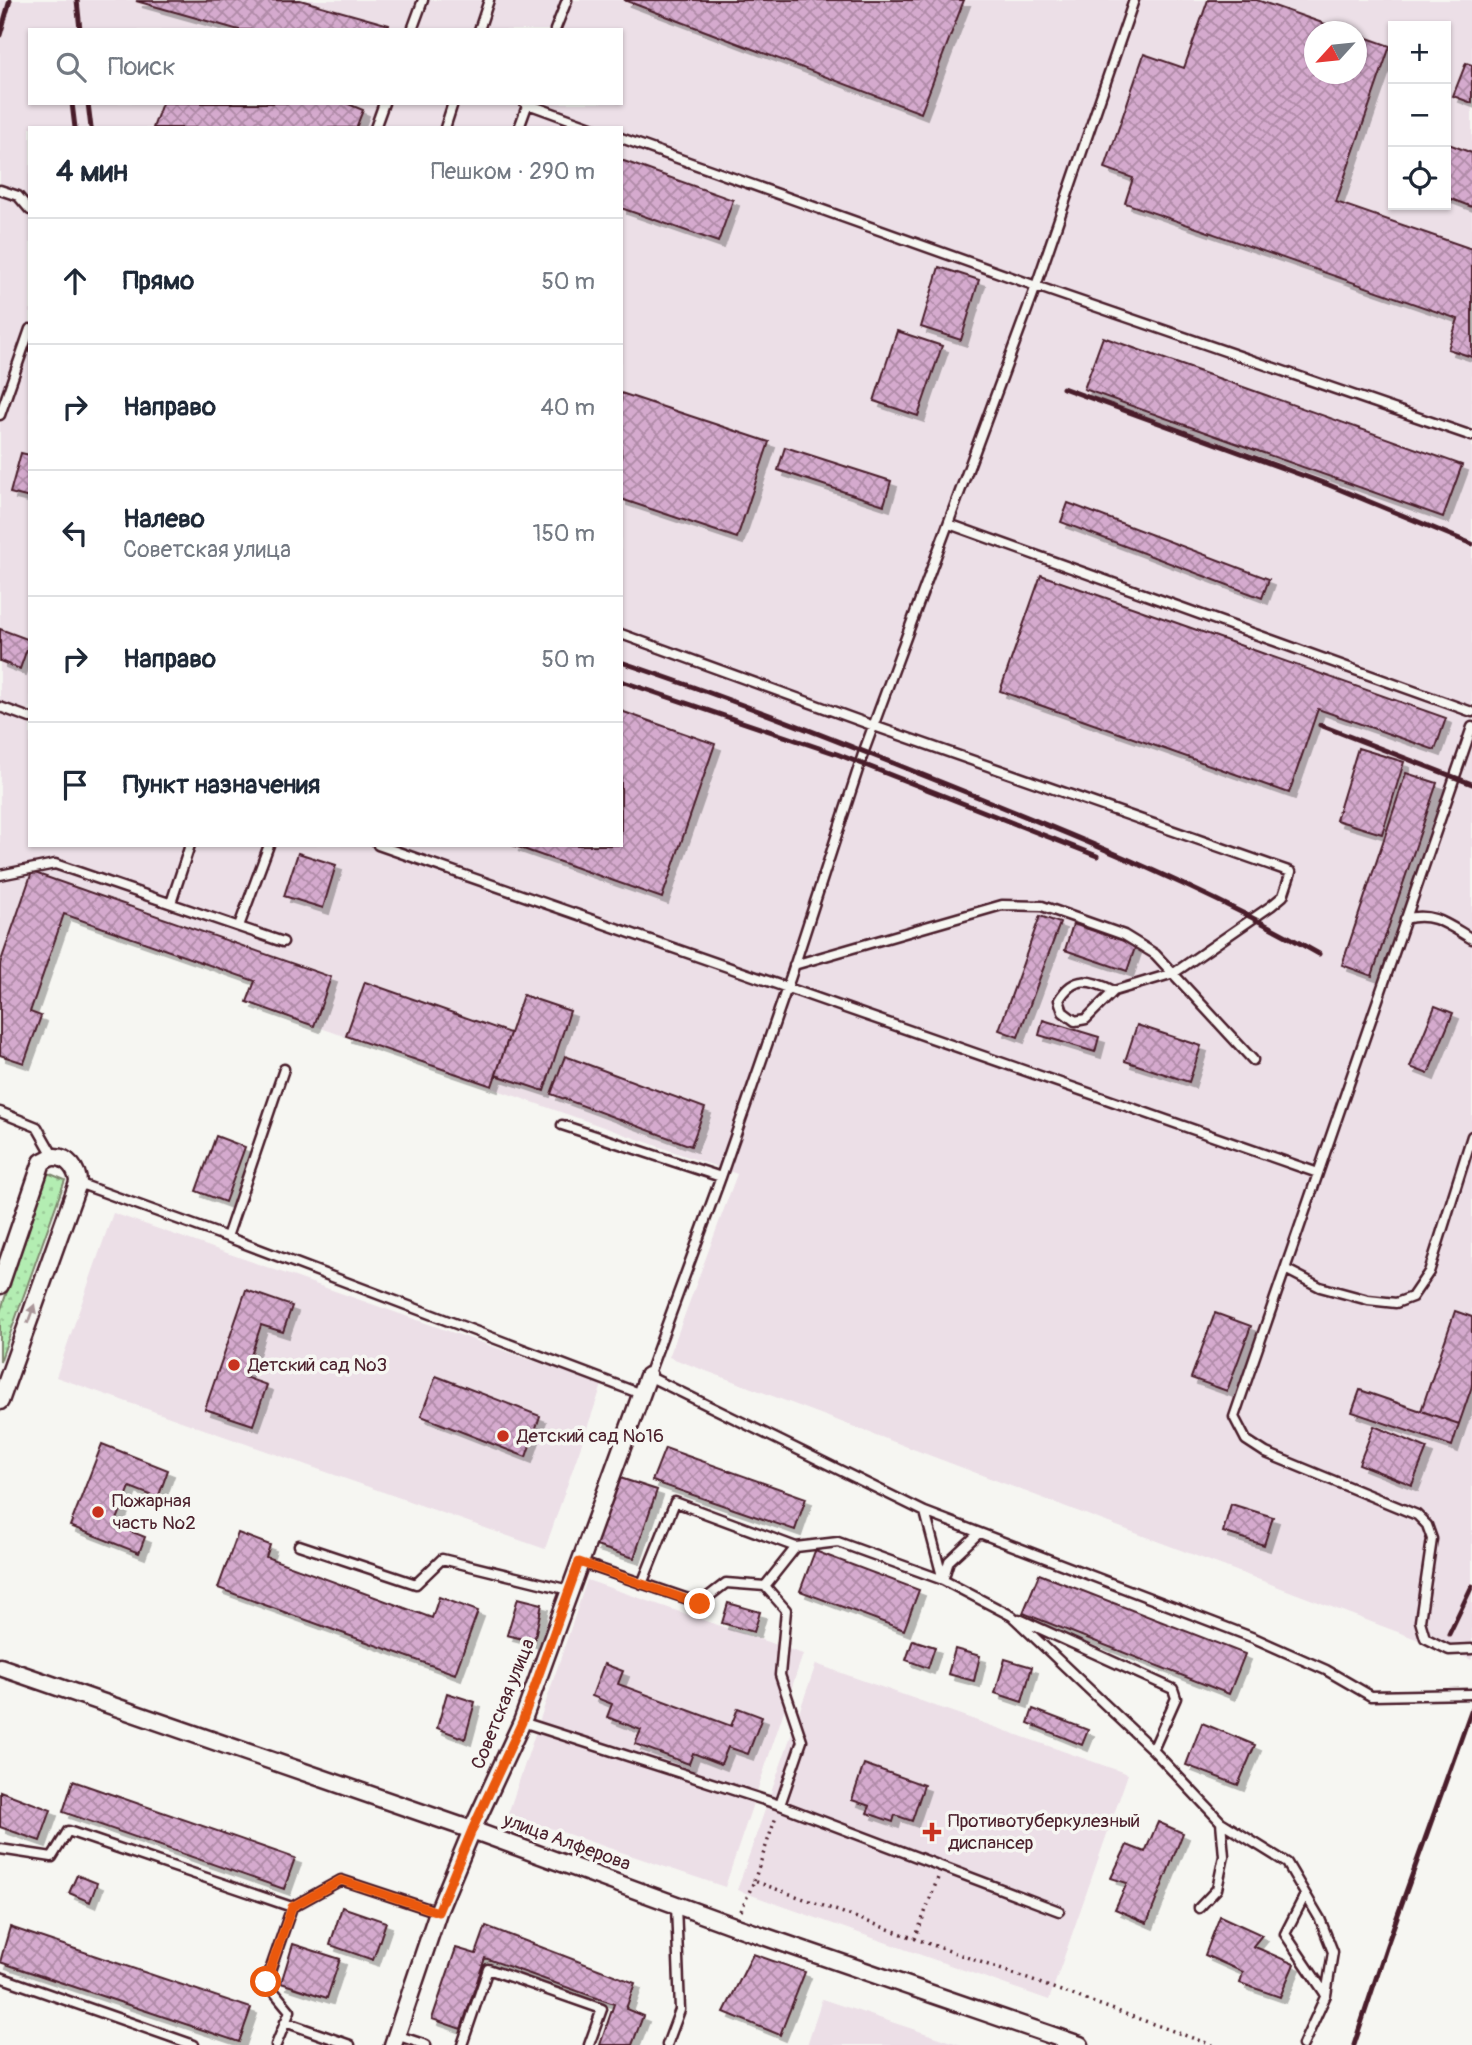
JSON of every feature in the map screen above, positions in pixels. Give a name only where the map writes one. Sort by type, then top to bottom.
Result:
[{"type":"street","points":[[0,1285],[48,1159],[66,1160],[78,1175],[78,1183],[0,1401]]},
{"type":"street","name":"Советская улица","points":[[395,2040],[438,1912],[522,1722],[648,1376]]},
{"type":"street","name":"улица Алферова","points":[[0,1667],[1080,2045]]},
{"type":"lane","points":[[413,28],[423,0]]},
{"type":"lane","points":[[479,28],[489,0]]},
{"type":"lane","points":[[556,28],[567,0]]},
{"type":"lane","points":[[1134,0],[1036,286],[859,764],[721,1177],[648,1376],[925,1512],[1254,1638],[1326,1670],[1371,1696],[1472,1694]]},
{"type":"lane","points":[[376,126],[383,105]]},
{"type":"lane","points":[[446,126],[452,105]]},
{"type":"lane","points":[[520,126],[527,105]]},
{"type":"lane","points":[[530,105],[588,126]]},
{"type":"lane","points":[[623,139],[1036,286],[1472,436]]},
{"type":"lane","points":[[0,190],[18,196],[28,208]]},
{"type":"lane","points":[[0,415],[28,335]]},
{"type":"lane","points":[[949,524],[1472,712]]},
{"type":"lane","points":[[623,635],[1291,872],[1283,896],[1174,974],[1114,991],[1086,1019],[1075,1021],[1063,1013],[1059,1000],[1065,990],[1079,982],[1093,981],[1114,991]]},
{"type":"lane","points":[[0,707],[28,717]]},
{"type":"lane","points":[[1472,727],[1234,1417],[1246,1440],[1266,1453],[1417,1515],[1427,1525],[1432,1539],[1420,1620],[1425,1638],[1448,1650],[1472,1648]]},
{"type":"lane","points":[[171,903],[189,847]]},
{"type":"lane","points":[[239,926],[269,847]]},
{"type":"lane","points":[[384,847],[1318,1173]]},
{"type":"lane","points":[[0,875],[55,864],[284,942]]},
{"type":"lane","points":[[794,965],[1002,905],[1042,906],[1124,935],[1155,954],[1254,1060]]},
{"type":"lane","points":[[1405,919],[1418,915],[1432,916],[1472,939]]},
{"type":"lane","points":[[227,1237],[284,1069]]},
{"type":"lane","points":[[0,1112],[37,1127],[48,1159]]},
{"type":"lane","points":[[562,1125],[721,1177]]},
{"type":"lane","points":[[1285,1269],[1320,1287],[1368,1300],[1396,1303],[1412,1297],[1429,1272],[1472,1136]]},
{"type":"lane","points":[[78,1183],[641,1394]]},
{"type":"lane","points":[[642,1584],[675,1502],[796,1547],[838,1542],[943,1580],[1012,1616],[1173,1689],[1176,1698],[1153,1749]]},
{"type":"lane","points":[[925,1512],[943,1580]]},
{"type":"lane","points":[[943,1580],[948,1561],[979,1532]]},
{"type":"lane","points":[[299,1545],[416,1584],[442,1559],[569,1590]]},
{"type":"lane","points":[[765,1586],[796,1547]]},
{"type":"lane","points":[[579,1562],[700,1604],[726,1583],[765,1586],[786,1610],[779,1675],[802,1741],[780,1805]]},
{"type":"lane","points":[[1012,1616],[1153,1749],[1221,1822],[1287,1863],[1320,1919],[1333,1952],[1326,1995],[1303,2045]]},
{"type":"lane","points":[[522,1722],[780,1805],[1059,1911]]},
{"type":"lane","points":[[1199,1908],[1217,1889],[1224,1856],[1221,1822]]},
{"type":"lane","points":[[0,1849],[52,1857],[68,1831],[292,1907]]},
{"type":"lane","points":[[276,2045],[290,2011],[266,1982],[292,1907],[341,1880],[438,1912]]},
{"type":"lane","points":[[1305,1895],[1285,1934],[1326,1995]]},
{"type":"lane","points":[[667,2045],[680,2010],[676,1905]]},
{"type":"lane","points":[[462,2045],[488,1969],[602,2009],[589,2045]]},
{"type":"lane","points":[[0,1977],[194,2045]]},
{"type":"lane","points":[[285,2022],[350,2045]]},
{"type":"lane","points":[[395,2040],[426,2045]]},
{"type":"path","points":[[734,1926],[754,1881],[780,1805]]},
{"type":"path","points":[[915,1939],[942,1867]]},
{"type":"path","points":[[754,1881],[1212,2045]]},
{"type":"shaded area","points":[[0,0],[1472,0],[1472,1660],[669,1357],[737,1174],[247,1002],[254,981],[64,915],[30,1011],[41,1016],[24,1063],[0,1055]]},
{"type":"shaded area","points":[[113,1213],[602,1385],[545,1549],[56,1377]]},
{"type":"shaded area","points":[[587,1580],[803,1654],[725,1887],[508,1814]]},
{"type":"shaded area","name":"Противотуберкулезный диспансер","points":[[816,1664],[1128,1774],[1049,2000],[737,1890]]},
{"type":"shaded area","points":[[822,1999],[961,2045],[807,2045]]},
{"type":"green space","points":[[48,1173],[65,1180],[0,1362],[0,1312]]},
{"type":"building","points":[[300,0],[389,25],[388,28],[232,28],[136,1]]},
{"type":"building","points":[[624,0],[964,0],[921,113]]},
{"type":"building","points":[[1208,0],[1257,0],[1317,21],[1304,21],[1304,84],[1367,84],[1367,38],[1388,45],[1336,202],[1472,249],[1472,357],[1448,349],[1458,319],[1125,203],[1133,178],[1105,168],[1144,54],[1184,68]]},
{"type":"building","points":[[1466,63],[1472,65],[1472,103],[1453,96]]},
{"type":"building","points":[[161,105],[351,105],[363,110],[357,126],[154,126]]},
{"type":"building","points":[[1451,145],[1472,153],[1472,207],[1451,199]]},
{"type":"building","points":[[623,161],[733,200],[718,242],[623,209]]},
{"type":"building","points":[[939,267],[979,280],[961,340],[921,327]]},
{"type":"building","points":[[897,331],[942,346],[918,416],[874,401]]},
{"type":"building","points":[[1103,337],[1462,465],[1443,517],[1084,389]]},
{"type":"building","points":[[623,394],[769,442],[737,538],[623,500]]},
{"type":"building","points":[[785,447],[891,481],[884,505],[778,470]]},
{"type":"building","points":[[21,453],[28,455],[28,498],[10,493]]},
{"type":"building","points":[[1068,503],[1269,579],[1262,598],[1061,522]]},
{"type":"building","points":[[1041,575],[1446,718],[1435,750],[1318,709],[1289,793],[1000,691]]},
{"type":"building","points":[[0,629],[28,639],[20,669],[0,661]]},
{"type":"building","points":[[623,712],[715,744],[662,898],[518,847],[623,847]]},
{"type":"building","points":[[1358,748],[1404,762],[1382,834],[1336,820]]},
{"type":"building","points":[[1406,773],[1437,783],[1372,976],[1342,965]]},
{"type":"building","points":[[298,853],[336,865],[323,908],[284,896]]},
{"type":"building","points":[[32,872],[331,977],[314,1026],[247,1002],[255,981],[64,914],[30,1012],[41,1016],[24,1063],[0,1055],[0,964]]},
{"type":"building","points":[[1040,916],[1060,923],[1018,1037],[999,1030]]},
{"type":"building","points":[[1073,924],[1136,945],[1127,971],[1065,950]]},
{"type":"building","points":[[365,982],[510,1033],[492,1086],[346,1036]]},
{"type":"building","points":[[523,995],[570,1011],[544,1091],[496,1075]]},
{"type":"building","points":[[1435,1006],[1453,1013],[1428,1074],[1410,1067]]},
{"type":"building","points":[[1043,1020],[1099,1037],[1095,1052],[1039,1035]]},
{"type":"building","points":[[1137,1025],[1201,1046],[1189,1082],[1125,1061]]},
{"type":"building","points":[[565,1056],[705,1108],[691,1146],[551,1094]]},
{"type":"building","points":[[216,1136],[245,1147],[225,1202],[196,1191]]},
{"type":"building","name":"Детский сад №3","points":[[246,1290],[292,1306],[283,1332],[261,1325],[244,1377],[267,1385],[253,1425],[205,1409]]},
{"type":"building","points":[[1455,1311],[1472,1317],[1472,1386],[1459,1424],[1421,1411]]},
{"type":"building","points":[[1215,1313],[1251,1326],[1227,1391],[1191,1378]]},
{"type":"building","name":"Детский сад №16","points":[[436,1376],[540,1416],[526,1457],[421,1416]]},
{"type":"building","points":[[1360,1390],[1459,1424],[1452,1446],[1352,1412]]},
{"type":"building","points":[[1374,1426],[1427,1448],[1412,1485],[1359,1464]]},
{"type":"building","name":"Пожарная часть №2","points":[[102,1444],[168,1470],[158,1498],[130,1487],[115,1525],[145,1537],[139,1553],[70,1526]]},
{"type":"building","points":[[665,1448],[806,1498],[795,1530],[652,1481]]},
{"type":"building","points":[[617,1477],[657,1490],[634,1558],[593,1545]]},
{"type":"building","points":[[1231,1504],[1273,1517],[1264,1545],[1223,1532]]},
{"type":"building","points":[[238,1533],[270,1545],[266,1557],[432,1618],[439,1597],[478,1611],[455,1674],[218,1588]]},
{"type":"building","points":[[815,1551],[919,1590],[904,1630],[800,1591]]},
{"type":"building","points":[[1039,1574],[1245,1654],[1229,1694],[1023,1613]]},
{"type":"building","points":[[518,1598],[542,1604],[534,1642],[507,1635]]},
{"type":"building","points":[[728,1603],[760,1612],[754,1632],[722,1623]]},
{"type":"building","points":[[913,1640],[935,1647],[928,1668],[906,1660]]},
{"type":"building","points":[[955,1649],[980,1656],[974,1681],[948,1674]]},
{"type":"building","points":[[1005,1659],[1032,1667],[1022,1702],[995,1693]]},
{"type":"building","points":[[604,1664],[623,1671],[618,1684],[731,1726],[738,1708],[762,1717],[748,1754],[728,1747],[721,1764],[693,1753],[689,1764],[635,1744],[641,1730],[607,1717],[612,1704],[592,1696]]},
{"type":"building","points":[[447,1693],[475,1702],[465,1739],[437,1728]]},
{"type":"building","points":[[1033,1709],[1088,1730],[1082,1745],[1028,1723]]},
{"type":"building","points":[[1202,1723],[1255,1745],[1238,1785],[1186,1765]]},
{"type":"building","points":[[864,1764],[924,1785],[912,1821],[895,1815],[893,1822],[867,1813],[870,1806],[852,1800]]},
{"type":"building","points":[[73,1781],[295,1858],[284,1889],[63,1812]]},
{"type":"building","points":[[0,1791],[51,1810],[40,1841],[0,1827]]},
{"type":"building","points":[[1158,1822],[1183,1833],[1147,1923],[1115,1909],[1127,1883],[1111,1878],[1127,1845],[1145,1852]]},
{"type":"building","points":[[77,1875],[97,1883],[90,1902],[69,1893]]},
{"type":"building","points":[[342,1907],[386,1922],[373,1960],[330,1945]]},
{"type":"building","points":[[1220,1916],[1262,1935],[1253,1946],[1294,1964],[1280,1997],[1240,1983],[1243,1972],[1205,1955]]},
{"type":"building","points":[[486,1926],[635,1983],[626,2009],[643,2016],[632,2045],[600,2045],[614,2004],[485,1958],[461,2029],[432,2019],[456,1948],[476,1954]]},
{"type":"building","points":[[10,1927],[251,2008],[239,2042],[0,1962]]},
{"type":"building","points":[[293,1944],[340,1959],[327,1998],[281,1983]]},
{"type":"building","points":[[753,1954],[805,1972],[780,2035],[724,2012]]},
{"type":"railway","points":[[0,35],[10,0]]},
{"type":"railway","points":[[77,0],[80,28]]},
{"type":"railway","points":[[72,105],[75,126]]},
{"type":"railway","points":[[88,105],[91,126]]},
{"type":"railway","points":[[1063,388],[1329,485],[1472,544]]},
{"type":"railway","points":[[623,663],[795,725],[1057,829],[1191,888],[1319,954]]},
{"type":"railway","points":[[623,682],[837,754],[1097,856]]},
{"type":"railway","points":[[1320,725],[1472,784]]},
{"type":"railway","points":[[1449,1634],[1472,1586]]},
{"type":"railway","points":[[1354,2045],[1472,1708]]},
{"type":"place","name":"Детский сад №3","points":[[234,1365]]},
{"type":"place","name":"Детский сад №16","points":[[503,1436]]},
{"type":"place","name":"Пожарная часть №2","points":[[98,1512]]},
{"type":"place","name":"Противотуберкулезный диспансер","points":[[932,1832]]},
{"type":"route","points":[[266,1982],[292,1907],[341,1880],[438,1912],[522,1722],[579,1562],[700,1604]]}]
